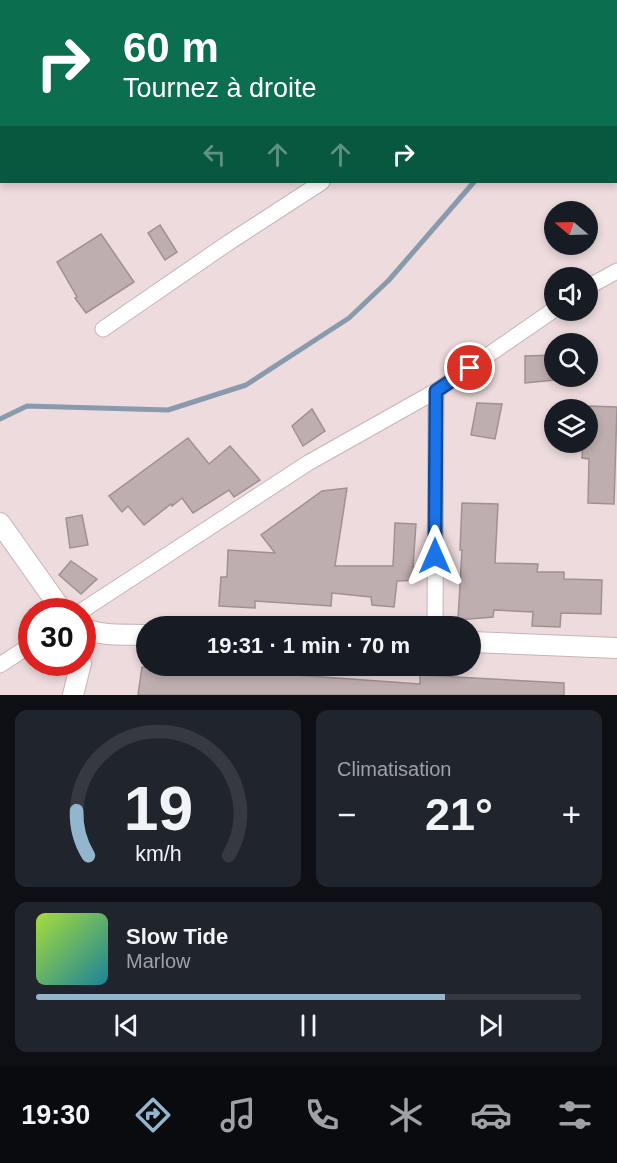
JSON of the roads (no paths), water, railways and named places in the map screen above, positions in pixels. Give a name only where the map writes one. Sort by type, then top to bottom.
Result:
[{"type":"street","points":[[103,329],[321,183]]},
{"type":"street","points":[[598,281],[617,271]]},
{"type":"street","points":[[96,602],[308,463],[436,391],[544,317]]},
{"type":"street","points":[[435,616],[436,391]]},
{"type":"street","points":[[0,523],[53,598]]},
{"type":"street","points":[[96,630],[136,633]]},
{"type":"street","points":[[481,642],[617,648]]},
{"type":"street","points":[[0,665],[18,653]]},
{"type":"street","points":[[73,695],[78,676]]},
{"type":"waterway","points":[[0,419],[27,406],[168,410],[246,385],[349,318],[389,280],[473,183]]}]
